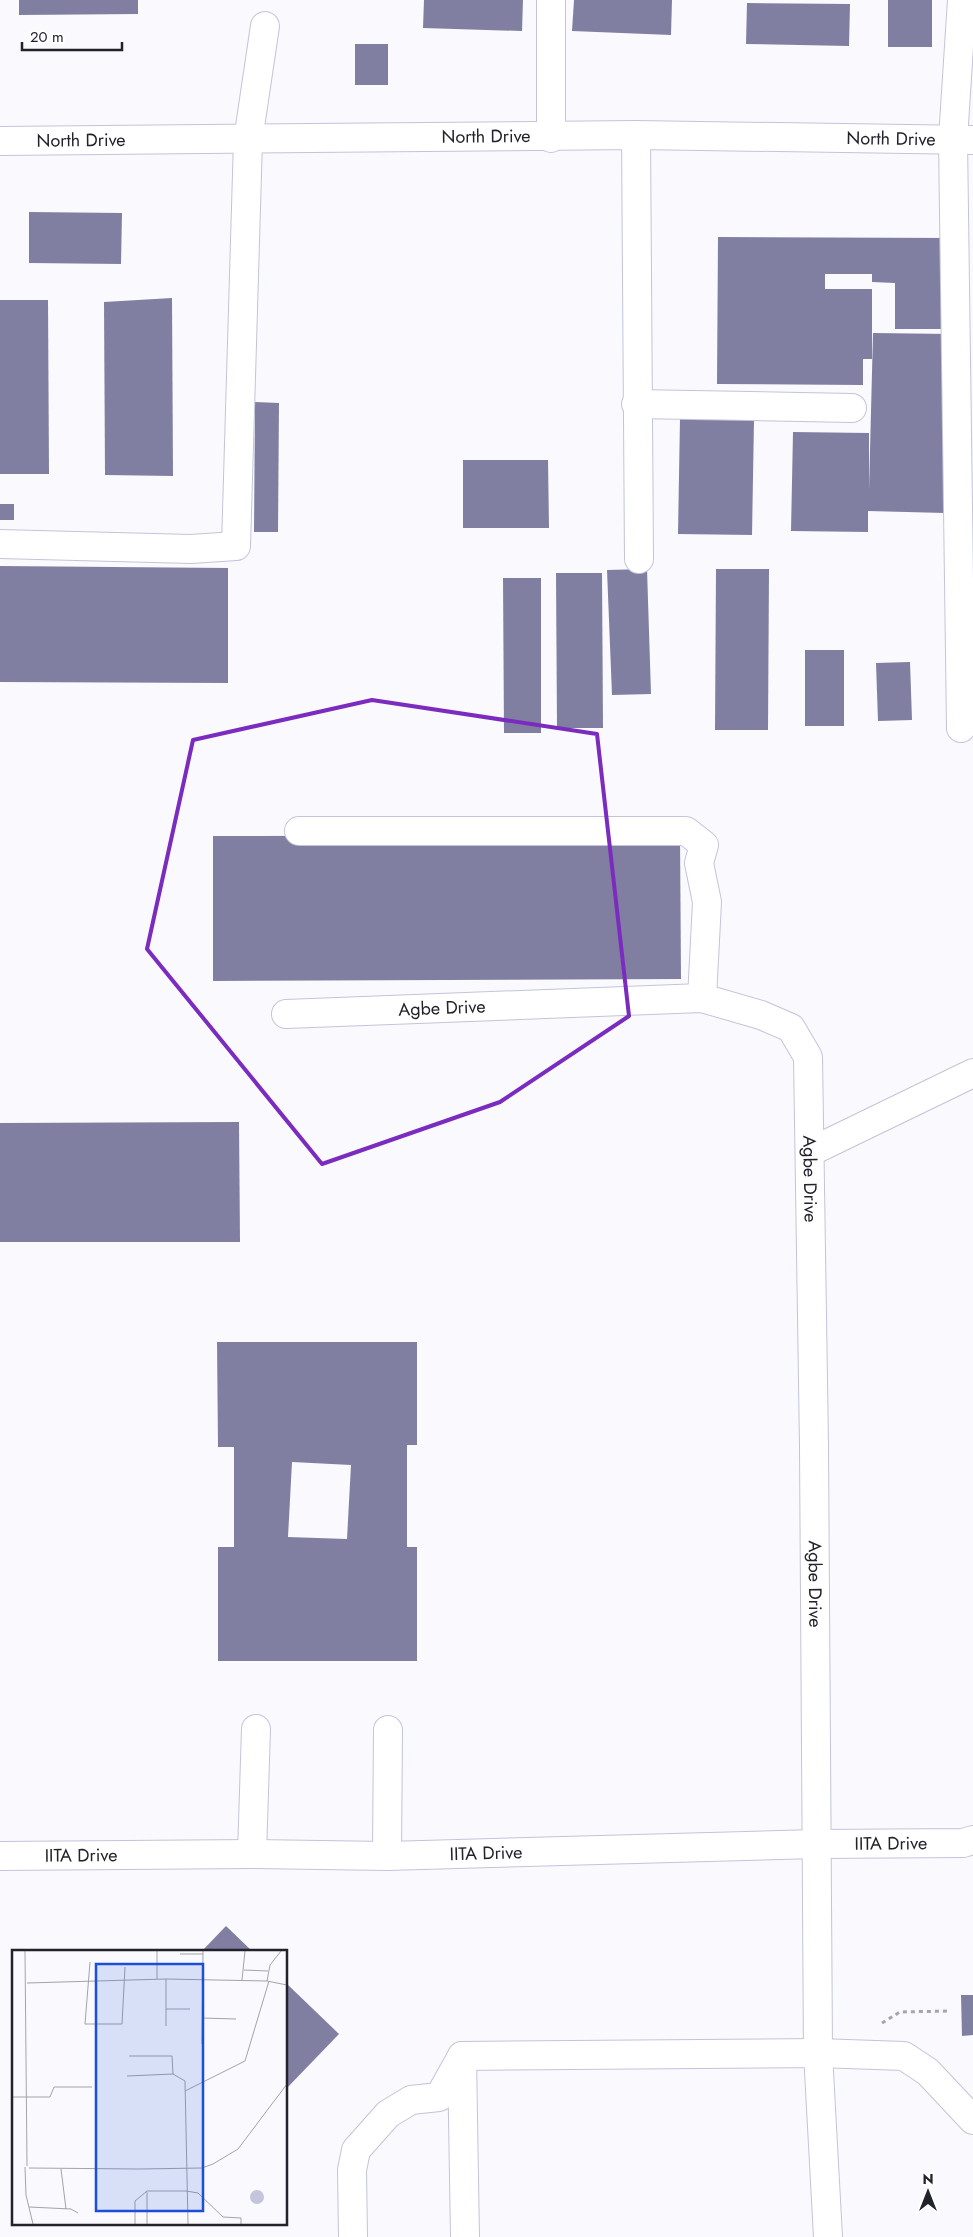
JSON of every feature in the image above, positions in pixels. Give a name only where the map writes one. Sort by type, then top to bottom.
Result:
[{"type":"street","points":[[551,0],[551,138]]},
{"type":"street","points":[[961,728],[966,491],[962,0]]},
{"type":"street","points":[[0,544],[191,550],[236,546],[248,140],[265,26]]},
{"type":"street","points":[[636,136],[636,404],[639,559]]},
{"type":"street","name":"North Drive","points":[[0,142],[636,136],[963,140]]},
{"type":"street","points":[[636,404],[852,408]]},
{"type":"street","points":[[298,831],[686,831],[704,845],[699,863],[707,902],[702,998]]},
{"type":"street","name":"Agbe Drive","points":[[286,1014],[702,998],[761,1015],[791,1028],[808,1057],[814,1446],[818,2053],[828,2237]]},
{"type":"street","points":[[810,1152],[973,1073]]},
{"type":"street","points":[[252,1854],[256,1729]]},
{"type":"street","points":[[387,1856],[388,1730]]},
{"type":"street","name":"IITA Drive","points":[[0,1856],[252,1854],[387,1856],[816,1844],[964,1843],[973,1840]]},
{"type":"street","points":[[462,2056],[818,2053],[904,2056],[928,2072],[973,2120]]},
{"type":"street","points":[[353,2237],[352,2170],[356,2150],[388,2114],[411,2100],[439,2097],[462,2056]]},
{"type":"street","points":[[462,2056],[465,2237]]},
{"type":"path","points":[[868,2054],[881,2024],[891,2016],[900,2012],[950,2011]]},
{"type":"highlighted area","points":[[372,700],[597,734],[629,1016],[500,1102],[322,1164],[147,949],[193,740]]},
{"type":"building","points":[[19,0],[138,0],[138,14],[19,15]]},
{"type":"building","points":[[424,0],[523,0],[522,31],[423,28]]},
{"type":"building","points":[[574,0],[672,0],[671,35],[572,31]]},
{"type":"building","points":[[888,0],[932,0],[932,47],[888,47]]},
{"type":"building","points":[[747,3],[850,4],[849,46],[746,44]]},
{"type":"building","points":[[355,44],[388,44],[388,85],[355,85]]},
{"type":"building","points":[[29,212],[122,213],[121,264],[29,263]]},
{"type":"building","points":[[718,237],[950,238],[949,329],[895,329],[895,283],[872,282],[872,274],[825,274],[825,289],[872,289],[872,359],[863,359],[863,385],[717,384]]},
{"type":"building","points":[[172,298],[173,476],[105,475],[104,302]]},
{"type":"building","points":[[0,300],[48,300],[49,474],[0,474]]},
{"type":"building","points":[[873,333],[950,334],[945,513],[868,511],[868,532],[791,531],[793,432],[869,433],[869,490]]},
{"type":"building","points":[[255,402],[279,403],[278,532],[254,532]]},
{"type":"building","points":[[680,419],[754,420],[752,535],[678,534]]},
{"type":"building","points":[[463,460],[548,460],[549,528],[463,528]]},
{"type":"building","points":[[0,504],[14,504],[14,520],[0,520]]},
{"type":"building","points":[[0,566],[228,568],[228,683],[0,682]]},
{"type":"building","points":[[647,569],[651,694],[612,695],[607,570]]},
{"type":"building","points":[[716,569],[769,569],[768,730],[715,730]]},
{"type":"building","points":[[556,573],[602,573],[603,728],[557,728]]},
{"type":"building","points":[[503,578],[541,578],[541,733],[504,733]]},
{"type":"building","points":[[805,650],[844,650],[844,726],[805,726]]},
{"type":"building","points":[[910,662],[912,720],[878,721],[876,663]]},
{"type":"building","points":[[680,835],[681,979],[213,981],[213,836]]},
{"type":"building","points":[[239,1122],[240,1242],[0,1242],[0,1123]]},
{"type":"building","points":[[217,1342],[417,1342],[417,1445],[407,1445],[407,1547],[417,1547],[417,1661],[218,1661],[218,1547],[234,1547],[234,1447],[218,1447]],"holes":[[[292,1462],[351,1465],[347,1539],[288,1537]]]},
{"type":"building","points":[[226,1926],[251,1950],[203,1950]]},
{"type":"building","points":[[288,1985],[339,2034],[288,2087]]},
{"type":"building","points":[[961,1995],[973,1995],[973,2035],[962,2036]]}]
